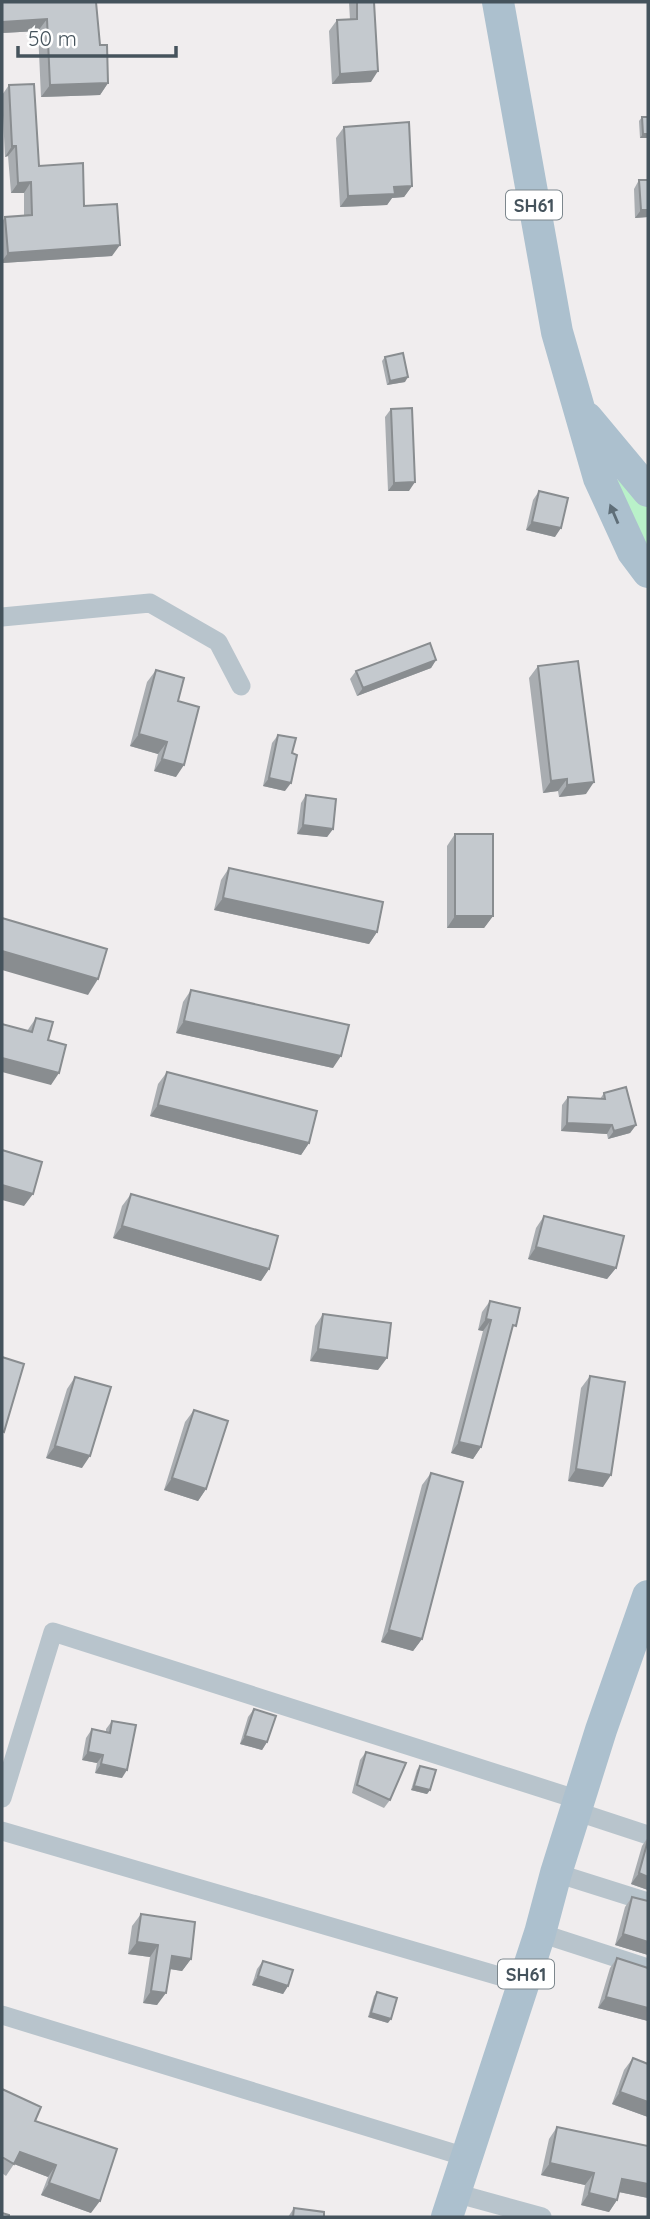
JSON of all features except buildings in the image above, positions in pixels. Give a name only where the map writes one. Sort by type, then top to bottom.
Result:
[{"type":"main road","name":"SH61","points":[[498,2],[557,331],[599,478],[617,523],[648,572]]},
{"type":"main road","name":"SH61","points":[[577,406],[648,491]]},
{"type":"main road","name":"SH61","points":[[451,2205],[540,1933],[577,1805],[648,1596]]},
{"type":"street","points":[[2,617],[150,603],[218,642],[241,686]]},
{"type":"street","points":[[2,1798],[53,1632],[577,1805],[648,1835]]},
{"type":"street","points":[[2,1831],[523,1983]]},
{"type":"street","points":[[556,1872],[648,1902]]},
{"type":"street","points":[[540,1933],[648,1968]]},
{"type":"street","points":[[2,2015],[466,2157]]},
{"type":"street","points":[[451,2205],[542,2217]]},
{"type":"green space","points":[[598,475],[622,481],[648,508],[648,556]]}]
